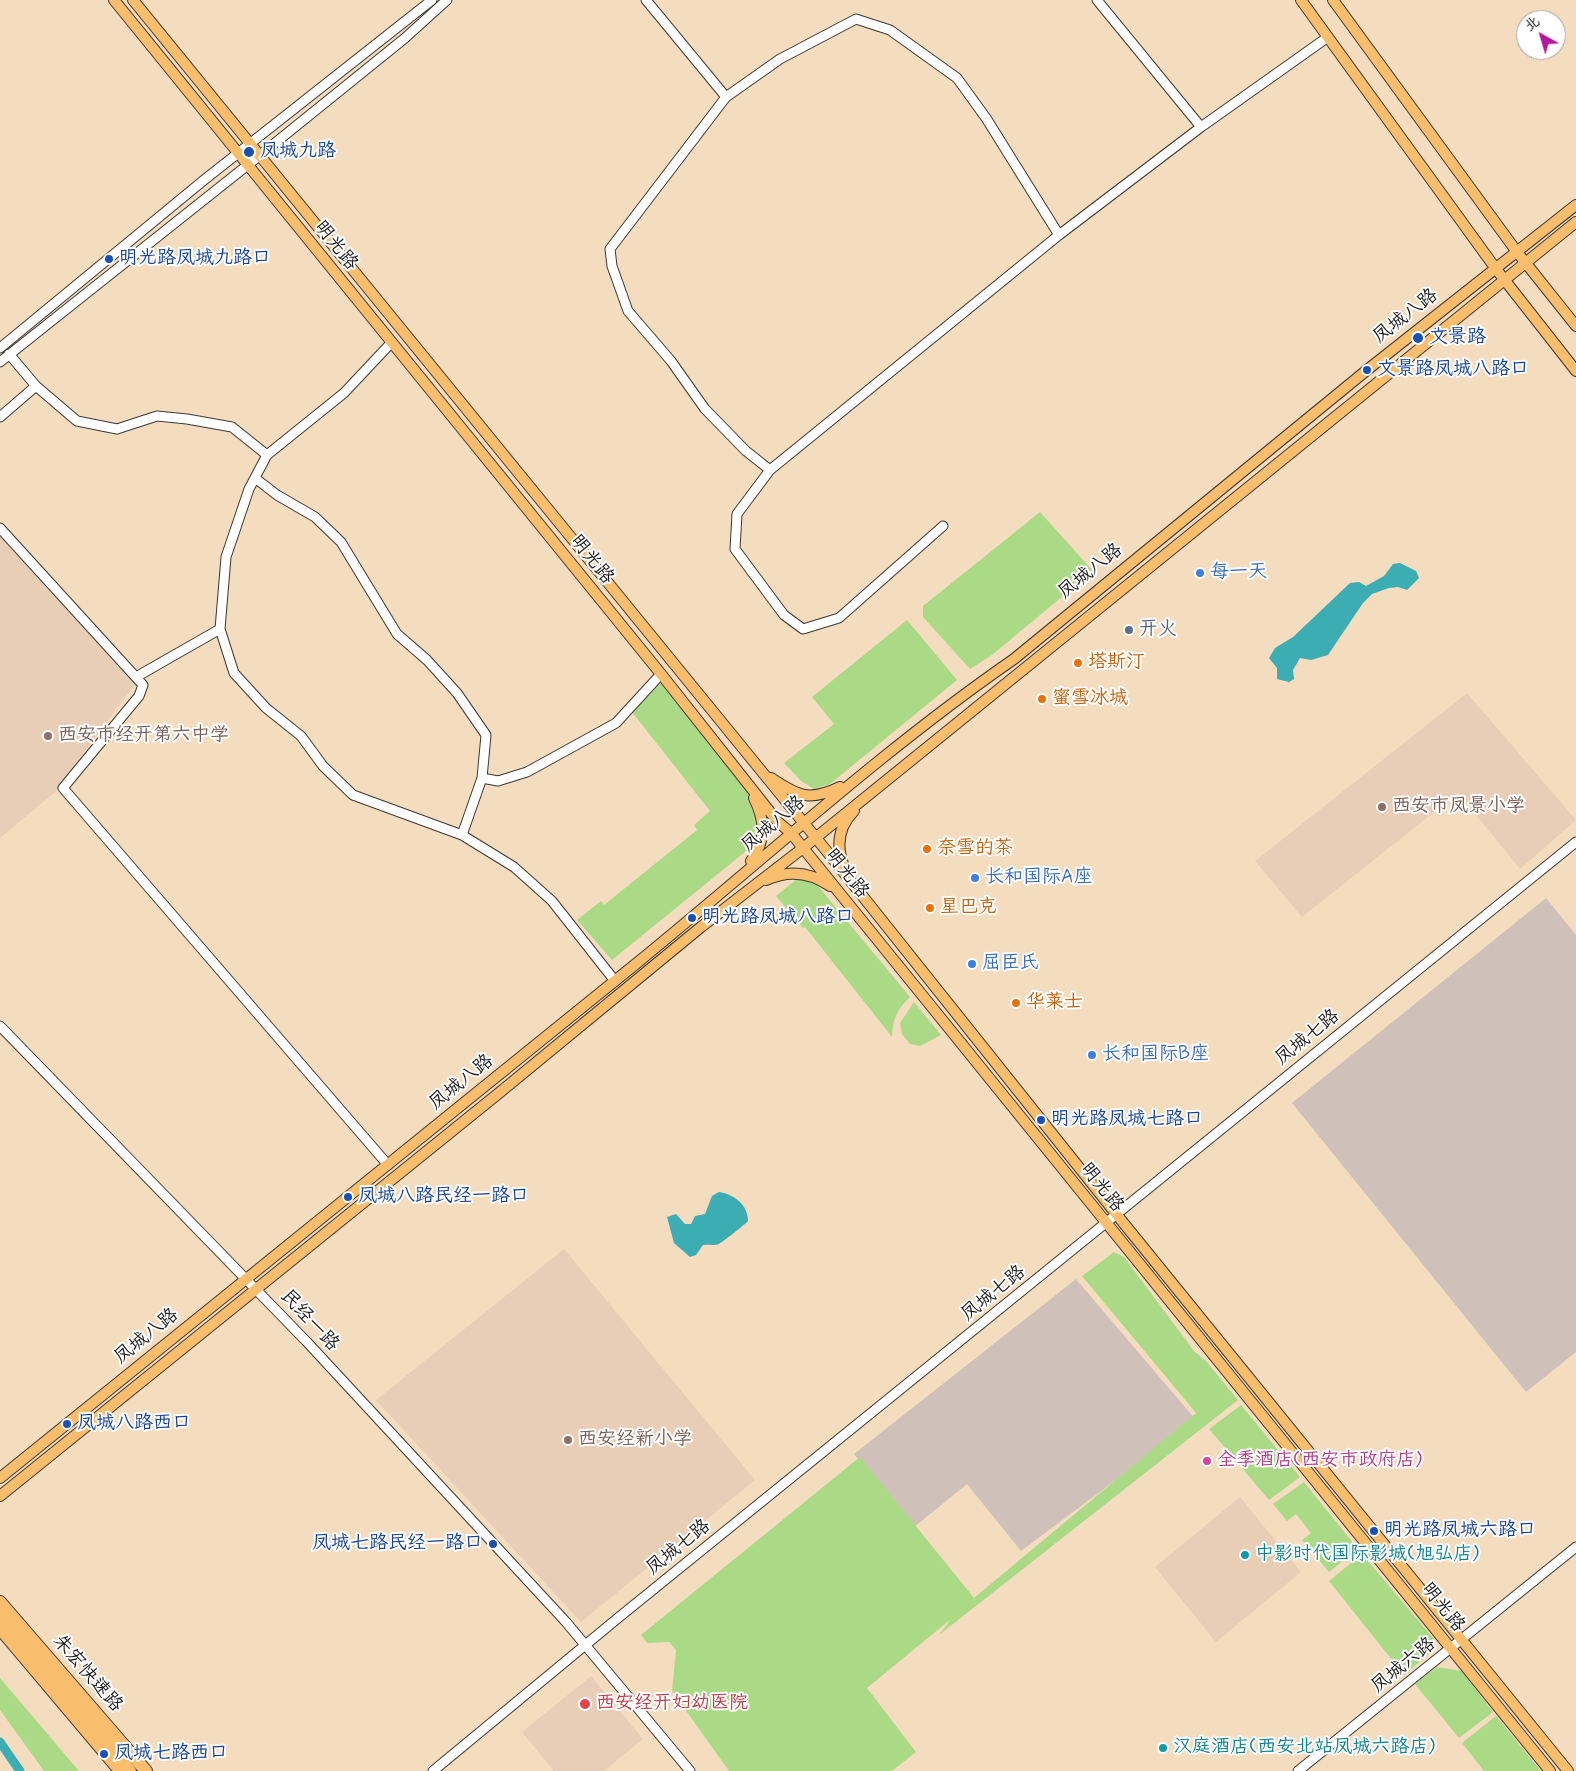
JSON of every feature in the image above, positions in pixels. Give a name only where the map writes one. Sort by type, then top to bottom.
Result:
[{"type":"highway","name":"朱宏快速路","points":[[0,1602],[146,1771]]},
{"type":"highway","name":"朱宏快速路","points":[[0,1617],[130,1771]]},
{"type":"main road","name":"明光路","points":[[114,0],[661,674],[778,822],[791,833],[1550,1771]]},
{"type":"main road","name":"明光路","points":[[133,0],[803,822],[1117,1215],[1568,1771]]},
{"type":"main road","points":[[1301,0],[1496,269],[1576,371]]},
{"type":"main road","points":[[1333,0],[1517,252],[1576,326]]},
{"type":"main road","name":"凤城八路","points":[[0,1478],[615,981],[858,777],[961,695],[1014,659],[1360,376],[1576,205]]},
{"type":"main road","name":"凤城八路","points":[[0,1496],[1576,222]]},
{"type":"main road","points":[[761,771],[788,789],[808,797],[825,794],[858,777]]},
{"type":"main road","points":[[740,876],[759,851],[763,834],[763,819],[747,783]]},
{"type":"main road","points":[[852,883],[841,860],[838,841],[840,832],[851,814],[872,791]]},
{"type":"main road","points":[[750,889],[771,878],[798,873],[822,881],[840,894]]},
{"type":"main road","points":[[0,1594],[154,1771]]},
{"type":"main road","points":[[0,1630],[119,1771]]},
{"type":"street","points":[[0,348],[237,153],[432,0]]},
{"type":"street","points":[[0,362],[405,38],[447,0]]},
{"type":"street","points":[[646,0],[726,97]]},
{"type":"street","points":[[1097,0],[1201,127]]},
{"type":"street","points":[[770,470],[746,451],[705,409],[671,360],[628,311],[612,266],[610,249],[726,97],[780,59],[856,19],[890,30],[957,78],[986,118],[1059,235]]},
{"type":"street","points":[[943,526],[839,618],[803,629],[784,615],[735,549],[737,514],[770,470],[1059,235],[1201,127],[1328,37]]},
{"type":"street","points":[[391,342],[344,393],[267,455],[255,478],[226,557],[220,629],[234,673],[266,708],[301,736],[323,766],[353,795],[462,835],[514,867],[552,901],[615,981]]},
{"type":"street","points":[[9,354],[36,386],[77,421],[117,430],[157,416],[205,422],[232,427],[267,455]]},
{"type":"street","points":[[0,417],[36,386]]},
{"type":"street","points":[[255,478],[277,495],[315,517],[341,542],[397,634],[427,660],[457,693],[486,735],[482,778],[462,835]]},
{"type":"street","points":[[0,528],[143,685],[139,696],[64,788],[388,1165]]},
{"type":"street","points":[[136,677],[220,629]]},
{"type":"street","points":[[482,778],[498,781],[527,772],[616,723],[661,674]]},
{"type":"street","name":"凤城七路","points":[[433,1771],[585,1645],[1576,842]]},
{"type":"street","name":"民经一路","points":[[0,1026],[246,1278],[585,1645],[690,1771]]},
{"type":"street","name":"凤城六路","points":[[1298,1771],[1576,1547]]},
{"type":"shaded area","name":"西安市经开第六中学","points":[[0,529],[138,680],[55,792],[0,838]]},
{"type":"shaded area","name":"西安市凤景小学","points":[[1467,693],[1576,820],[1520,869],[1458,793],[1302,917],[1255,861]]},
{"type":"shaded area","points":[[1546,898],[1576,935],[1576,1352],[1526,1392],[1292,1103]]},
{"type":"shaded area","name":"西安经新小学","points":[[564,1249],[755,1480],[581,1622],[376,1400]]},
{"type":"shaded area","points":[[1076,1279],[1196,1420],[1021,1551],[967,1484],[913,1528],[854,1454]]},
{"type":"shaded area","points":[[1240,1497],[1301,1572],[1216,1642],[1155,1567]]},
{"type":"shaded area","name":"西安经开妇幼医院","points":[[591,1676],[643,1739],[604,1771],[554,1771],[522,1732]]},
{"type":"green space","points":[[1040,512],[1093,571],[992,655],[970,669],[923,617],[923,606]]},
{"type":"green space","points":[[907,620],[957,680],[830,784],[814,789],[801,781],[784,763],[834,724],[812,697]]},
{"type":"green space","points":[[661,683],[759,803],[765,833],[751,847],[612,960],[577,920],[601,901],[604,905],[697,830],[694,825],[710,811],[632,712]]},
{"type":"green space","points":[[797,879],[814,882],[818,886],[910,997],[896,1015],[892,1037],[805,927],[803,928],[776,896]]},
{"type":"green space","points":[[914,1002],[941,1035],[920,1046],[910,1044],[902,1034],[900,1023]]},
{"type":"green space","points":[[1114,1252],[1124,1257],[1194,1351],[1206,1361],[1238,1400],[939,1635],[951,1619],[867,1688],[916,1752],[892,1771],[729,1771],[672,1691],[676,1650],[669,1642],[647,1643],[641,1635],[860,1457],[974,1598],[1196,1413],[1082,1276]]},
{"type":"green space","points":[[1241,1405],[1300,1477],[1269,1500],[1209,1429]]},
{"type":"green space","points":[[1304,1482],[1358,1549],[1329,1572],[1302,1540],[1311,1533],[1296,1514],[1287,1521],[1273,1504]]},
{"type":"green space","points":[[1362,1554],[1434,1639],[1435,1649],[1404,1675],[1329,1581]]},
{"type":"green space","points":[[1437,1667],[1462,1671],[1493,1712],[1459,1738],[1415,1684]]},
{"type":"green space","points":[[0,1678],[79,1771],[44,1771],[0,1710]]},
{"type":"green space","points":[[1496,1716],[1541,1771],[1484,1771],[1462,1743]]},
{"type":"water","points":[[1400,563],[1416,571],[1419,578],[1407,590],[1398,587],[1389,588],[1372,594],[1363,603],[1328,655],[1311,660],[1300,658],[1293,670],[1294,679],[1289,682],[1277,679],[1277,668],[1269,658],[1275,648],[1293,637],[1350,583],[1359,582],[1366,586],[1384,576],[1393,564]]},
{"type":"water","points":[[719,1192],[730,1195],[743,1205],[748,1221],[719,1244],[703,1245],[696,1255],[690,1257],[674,1243],[667,1217],[676,1214],[685,1224],[691,1224],[695,1216],[705,1214],[712,1196]]},
{"type":"waterway","points":[[0,1742],[20,1771]]},
{"type":"place","name":"凤城九路","points":[[249,152]]},
{"type":"place","name":"明光路凤城九路口","points":[[109,259]]},
{"type":"place","name":"文景路","points":[[1418,338]]},
{"type":"place","name":"文景路凤城八路口","points":[[1367,370]]},
{"type":"place","name":"每一天","points":[[1200,573]]},
{"type":"place","name":"开火","points":[[1129,630]]},
{"type":"place","name":"塔斯汀","points":[[1078,663]]},
{"type":"place","name":"蜜雪冰城","points":[[1042,699]]},
{"type":"place","name":"西安市经开第六中学","points":[[48,736]]},
{"type":"place","name":"西安市凤景小学","points":[[1382,807]]},
{"type":"place","name":"奈雪的茶","points":[[927,849]]},
{"type":"place","name":"长和国际A座","points":[[975,878]]},
{"type":"place","name":"星巴克","points":[[930,908]]},
{"type":"place","name":"明光路凤城八路口","points":[[692,918]]},
{"type":"place","name":"屈臣氏","points":[[972,964]]},
{"type":"place","name":"华莱士","points":[[1016,1003]]},
{"type":"place","name":"长和国际B座","points":[[1092,1055]]},
{"type":"place","name":"明光路凤城七路口","points":[[1041,1120]]},
{"type":"place","name":"凤城八路民经一路口","points":[[348,1197]]},
{"type":"place","name":"凤城八路西口","points":[[67,1424]]},
{"type":"place","name":"西安经新小学","points":[[568,1440]]},
{"type":"place","name":"全季酒店(西安市政府店)","points":[[1207,1461]]},
{"type":"place","name":"明光路凤城六路口","points":[[1374,1531]]},
{"type":"place","name":"凤城七路民经一路口","points":[[493,1544]]},
{"type":"place","name":"中影时代国际影城(旭弘店)","points":[[1245,1555]]},
{"type":"place","name":"西安经开妇幼医院","points":[[585,1704]]},
{"type":"place","name":"汉庭酒店(西安北站凤城六路店)","points":[[1163,1748]]},
{"type":"place","name":"凤城七路西口","points":[[104,1754]]}]
